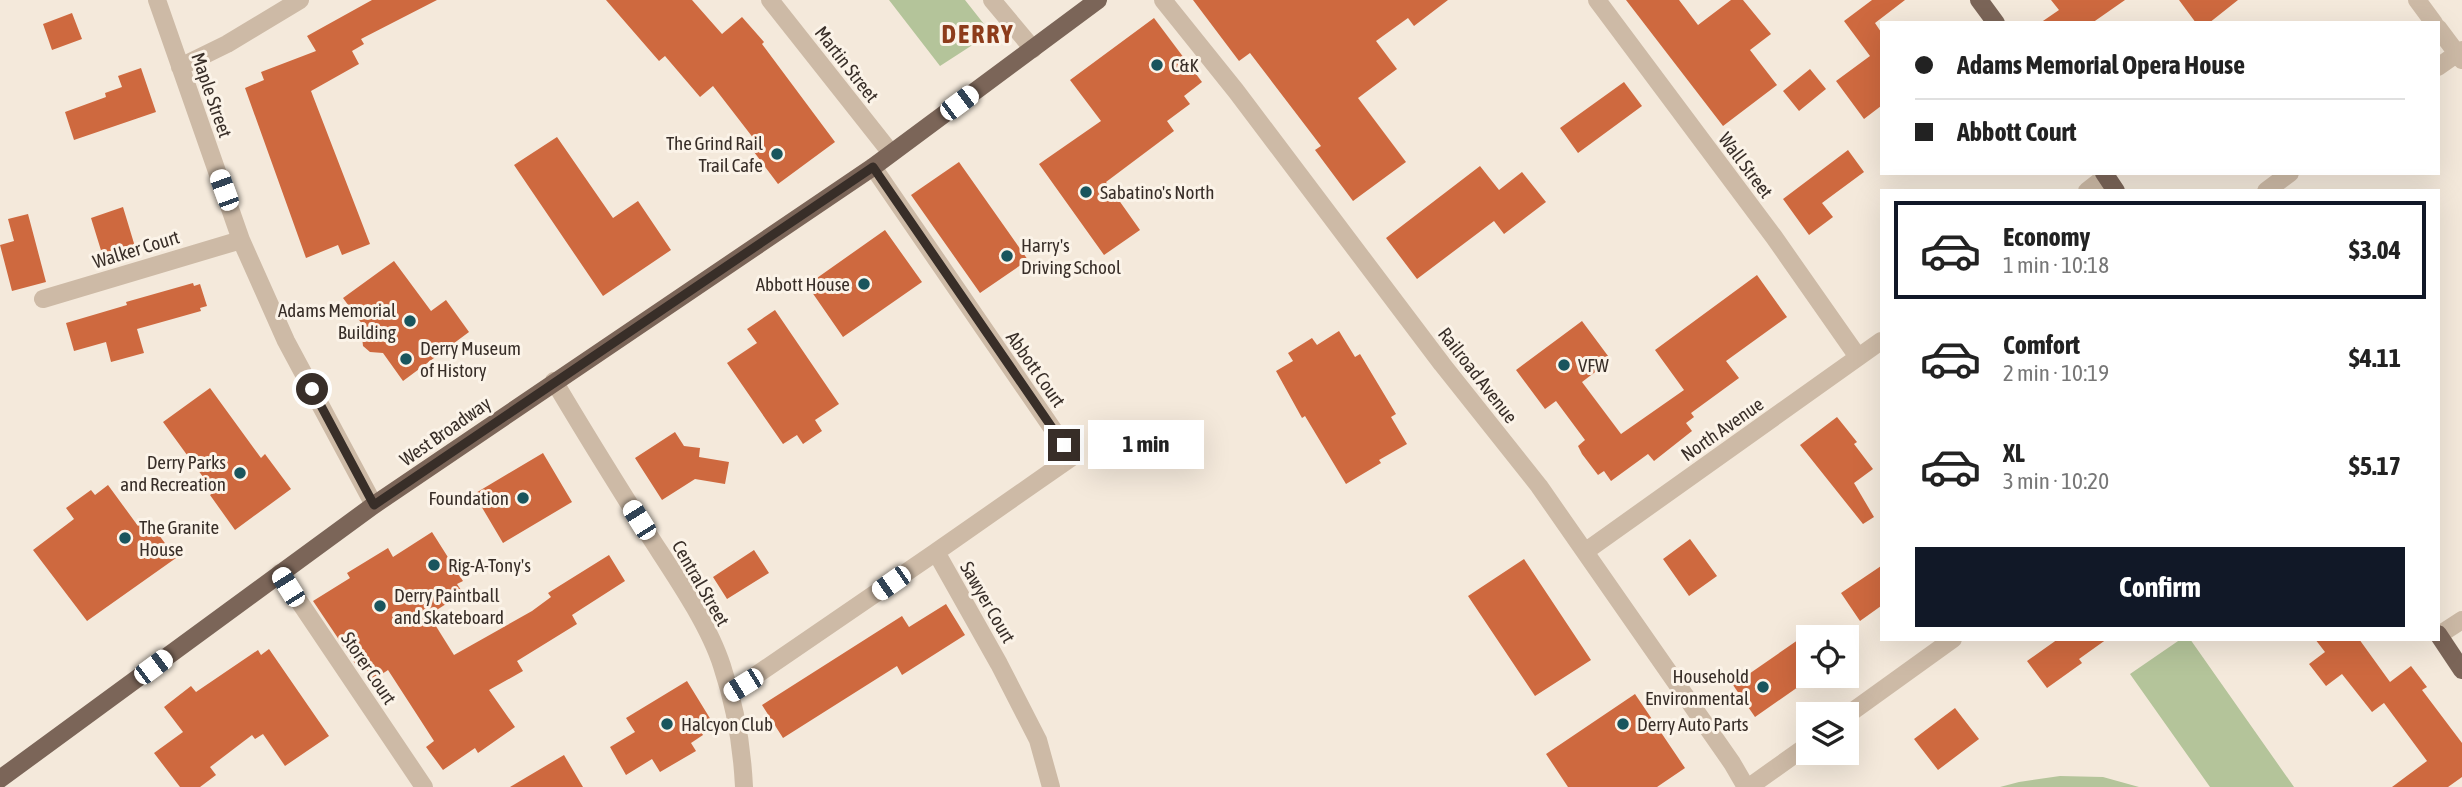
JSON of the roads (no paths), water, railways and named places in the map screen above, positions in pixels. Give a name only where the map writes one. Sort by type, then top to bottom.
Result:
[{"type":"main road","name":"West Broadway","points":[[0,779],[374,505],[873,167],[1098,0]]},
{"type":"main road","points":[[1979,0],[1995,21]]},
{"type":"main road","points":[[2440,638],[2462,670]]},
{"type":"street","name":"Maple Street","points":[[157,0],[241,240],[286,341],[374,505]]},
{"type":"street","points":[[180,67],[227,44],[300,0]]},
{"type":"street","name":"Martin Street","points":[[770,0],[891,153]]},
{"type":"street","points":[[992,0],[1033,49]]},
{"type":"street","name":"Railroad Avenue","points":[[1163,0],[1236,91],[1586,551],[1747,787]]},
{"type":"street","name":"Wall Street","points":[[1597,0],[1774,237],[1858,357]]},
{"type":"street","points":[[2417,0],[2433,21]]},
{"type":"street","points":[[2440,29],[2460,54],[2440,66]]},
{"type":"street","name":"Abbott Court","points":[[873,167],[1072,457],[936,552]]},
{"type":"street","points":[[2269,189],[2287,175]]},
{"type":"street","points":[[2091,189],[2109,180]]},
{"type":"street","name":"Walker Court","points":[[43,299],[241,240]]},
{"type":"street","name":"North Avenue","points":[[1586,551],[1880,342]]},
{"type":"street","name":"Central Street","points":[[554,381],[696,614],[722,664],[740,742],[744,787]]},
{"type":"street","name":"Sawyer Court","points":[[730,693],[936,552],[1038,740],[1051,787]]},
{"type":"street","name":"Storer Court","points":[[280,573],[424,787]]},
{"type":"street","points":[[2440,634],[2462,620]]},
{"type":"street","points":[[1859,707],[1950,641]]},
{"type":"street","points":[[1747,787],[1796,753]]},
{"type":"place","name":"C&K","points":[[1157,65]]},
{"type":"place","name":"The Grind Rail Trail Cafe","points":[[777,154]]},
{"type":"place","name":"Sabatino's North","points":[[1086,192]]},
{"type":"place","name":"Harry's Driving School","points":[[1007,256]]},
{"type":"place","name":"Abbott House","points":[[864,284]]},
{"type":"place","name":"Adams Memorial Building","points":[[410,321]]},
{"type":"place","name":"Derry Museum of History","points":[[406,359]]},
{"type":"place","name":"VFW","points":[[1564,365]]},
{"type":"place","name":"Derry Parks and Recreation","points":[[240,473]]},
{"type":"place","name":"Foundation","points":[[523,498]]},
{"type":"place","name":"The Granite House","points":[[125,538]]},
{"type":"place","name":"Rig-A-Tony's","points":[[434,565]]},
{"type":"place","name":"Derry Paintball and Skateboard","points":[[380,606]]},
{"type":"place","name":"Household Environmental","points":[[1763,687]]},
{"type":"place","name":"Halcyon Club","points":[[667,724]]},
{"type":"place","name":"Derry Auto Parts","points":[[1623,724]]},
{"type":"district","name":"DERRY","points":[[978,34]]}]
